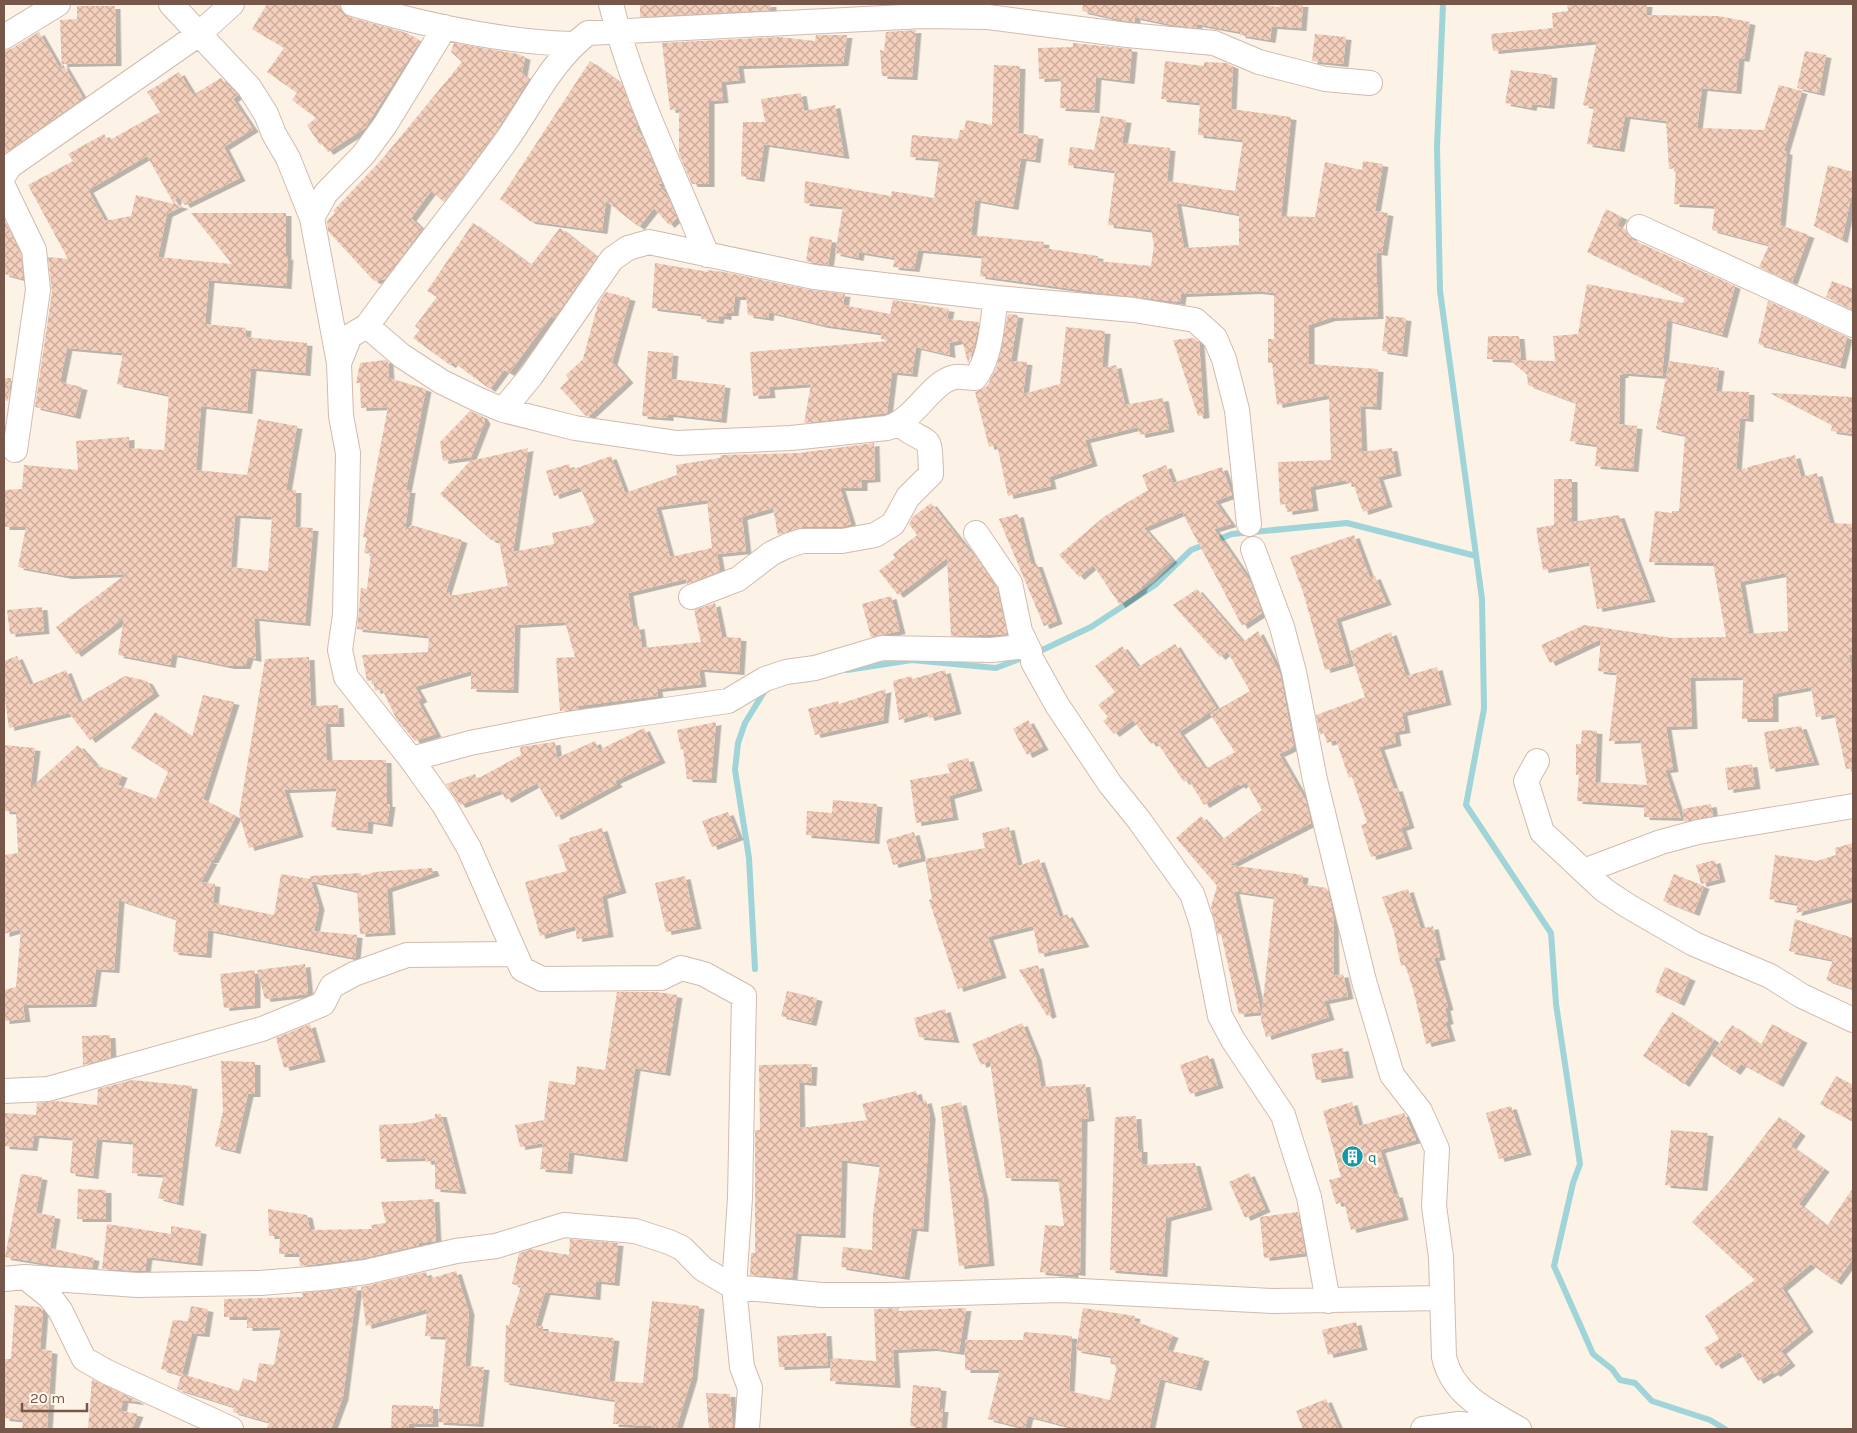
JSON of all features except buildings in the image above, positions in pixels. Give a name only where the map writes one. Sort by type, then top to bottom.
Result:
[{"type":"street","points":[[4,37],[58,4]]},
{"type":"street","points":[[171,4],[249,87],[266,114],[274,134],[288,158],[312,218],[339,363],[341,416],[348,453],[345,615],[340,650],[346,677],[411,759],[444,805],[469,848],[522,969],[542,979],[661,978],[681,968],[704,974],[744,996],[740,1198],[734,1287],[742,1367],[750,1388],[747,1429]]},
{"type":"street","points":[[4,175],[10,166],[200,34],[232,4]]},
{"type":"street","points":[[353,4],[445,26],[530,43],[574,44]]},
{"type":"street","points":[[611,4],[618,33],[654,129],[707,255]]},
{"type":"street","points":[[339,363],[350,336],[368,326],[494,157],[556,66],[574,44],[588,34],[914,16],[988,17],[1126,35],[1214,43],[1259,62],[1325,79],[1370,83]]},
{"type":"street","points":[[312,218],[326,193],[363,154],[385,125],[445,26]]},
{"type":"street","points":[[4,188],[34,250],[38,290],[15,450]]},
{"type":"street","points":[[1638,227],[1853,325]]},
{"type":"street","points":[[503,410],[531,376],[612,259],[628,248],[649,242],[814,277],[996,298],[1134,310],[1195,320],[1215,338],[1224,359],[1237,410],[1249,524]]},
{"type":"street","points":[[368,326],[402,356],[442,382],[503,410],[575,428],[677,443],[791,438],[900,425],[941,382],[956,377],[974,378],[981,371],[996,298]]},
{"type":"street","points":[[691,597],[738,579],[772,553],[787,546],[802,541],[842,541],[874,535],[893,524],[908,497],[931,474],[930,443],[924,437],[910,432],[900,425]]},
{"type":"street","points":[[976,533],[1010,583],[1020,630],[1057,705],[1110,784],[1139,820],[1192,894],[1202,924],[1220,1016],[1233,1040],[1282,1115],[1291,1140],[1309,1197],[1328,1301]]},
{"type":"street","points":[[1253,549],[1282,627],[1294,672],[1315,780],[1364,981],[1392,1075],[1420,1111],[1437,1149],[1434,1206],[1440,1257],[1444,1358],[1452,1380],[1473,1402],[1519,1429],[1489,1424],[1459,1424],[1423,1429]]},
{"type":"street","points":[[411,759],[470,743],[562,725],[718,704],[728,701],[765,679],[786,672],[815,668],[882,648],[992,650],[1030,653]]},
{"type":"street","points":[[1537,761],[1526,781],[1542,832],[1604,890],[1694,944],[1770,976],[1802,996],[1853,1020]]},
{"type":"street","points":[[1584,871],[1661,842],[1698,832],[1853,806]]},
{"type":"street","points":[[4,1090],[48,1090],[262,1029],[322,1004],[332,986],[354,974],[407,955],[514,954]]},
{"type":"street","points":[[14,1278],[137,1285],[260,1283],[322,1278],[366,1272],[456,1251],[496,1246],[564,1225],[635,1231],[669,1242],[682,1248],[703,1269],[734,1287],[822,1295],[1062,1290],[1226,1299],[1328,1301],[1442,1298]]},
{"type":"street","points":[[14,1278],[50,1297],[60,1310],[84,1359],[107,1372],[231,1429]]},
{"type":"waterway","points":[[1443,4],[1437,147],[1440,291],[1482,599],[1484,709],[1466,805],[1551,933],[1556,1004],[1580,1164],[1573,1183],[1554,1266],[1593,1354],[1612,1369],[1620,1380],[1635,1383],[1652,1401],[1710,1420],[1725,1429]]},
{"type":"waterway","points":[[847,670],[912,660],[996,668],[1038,652],[1091,627],[1155,585],[1191,550],[1232,534],[1347,523],[1476,556]]},
{"type":"waterway","points":[[755,969],[749,858],[735,770],[738,743],[745,723],[767,687]]},
{"type":"place","name":"q","points":[[1352,1157]]}]
